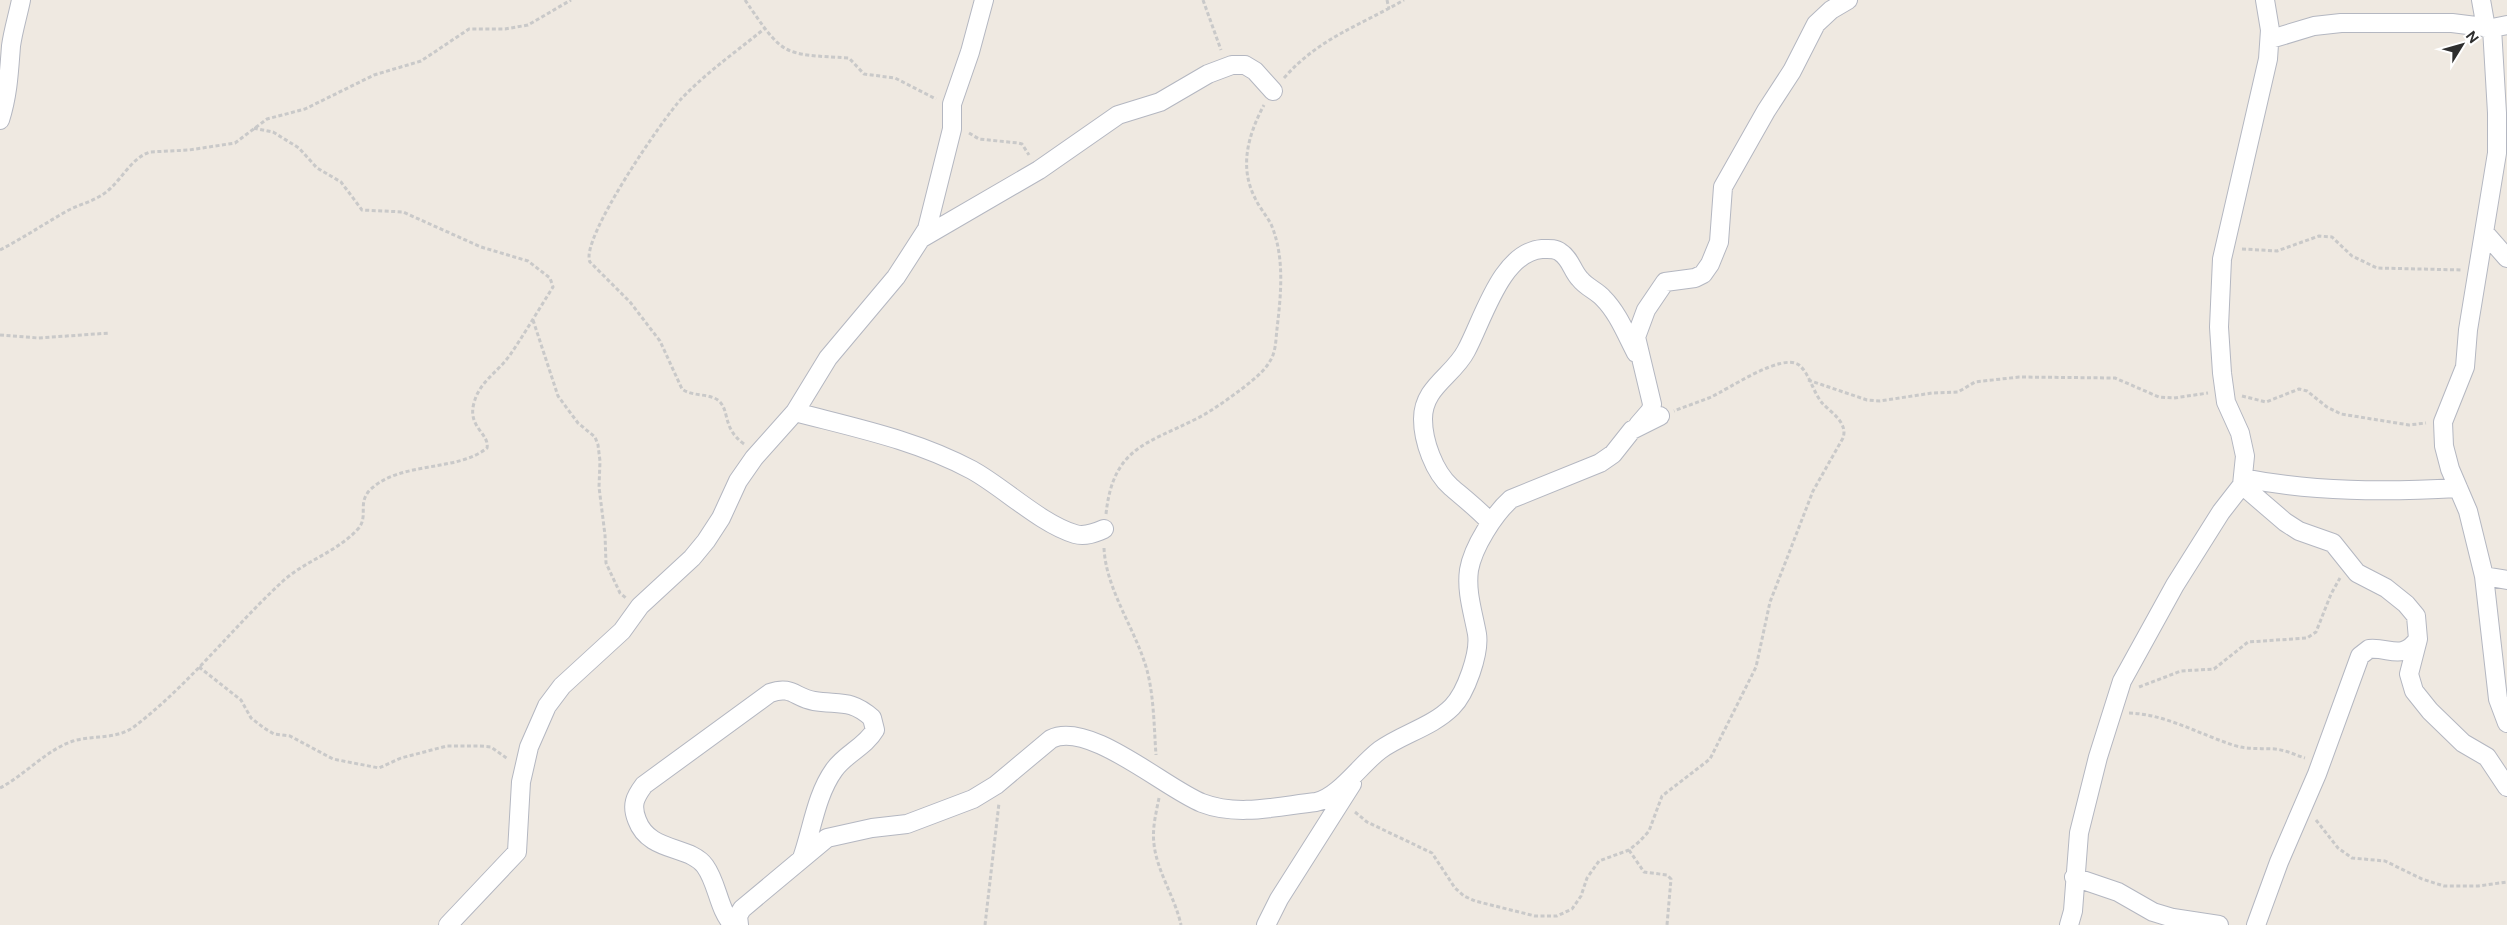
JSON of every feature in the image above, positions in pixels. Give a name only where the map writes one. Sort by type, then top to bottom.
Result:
[{"type":"street","points":[[0,120],[6,102],[12,44],[21,0]]},
{"type":"street","points":[[448,925],[517,852],[521,782],[530,747],[547,706],[562,686],[622,632],[640,606],[692,558],[706,541],[721,518],[738,481],[758,454],[795,412],[828,358],[896,277],[922,238],[927,229],[940,180],[952,129],[952,111],[984,0]]},
{"type":"street","points":[[800,861],[822,792],[834,770],[849,755],[869,741],[875,730],[872,718],[851,703],[812,701],[790,690],[779,690],[770,693],[644,785],[635,797],[634,812],[640,827],[654,841],[693,858],[706,866],[730,923],[738,917],[742,909],[800,861],[827,838],[872,828],[907,824],[973,799],[1002,780],[1051,739],[1060,735],[1071,736],[1105,748],[1202,803],[1236,810],[1265,808],[1322,801],[1334,794],[1365,762],[1394,741],[1453,707],[1462,693],[1477,645],[1477,635],[1469,600],[1469,570],[1490,522],[1511,499],[1606,460],[1651,410],[1652,404],[1636,337],[1646,310],[1664,282],[1695,278],[1702,274],[1710,264],[1719,242],[1723,187],[1766,111],[1792,71],[1816,24],[1831,10],[1848,0]]},
{"type":"street","points":[[2069,925],[2079,834],[2098,757],[2120,688],[2176,585],[2242,481],[2245,456],[2240,433],[2231,416],[2224,390],[2219,327],[2225,248],[2271,39],[2265,0]]},
{"type":"street","points":[[2481,0],[2495,27],[2497,153],[2465,367],[2443,422],[2444,446],[2450,469],[2468,511],[2484,576],[2491,647],[2501,676],[2498,699],[2507,723]]},
{"type":"street","points":[[2271,39],[2314,26],[2341,24],[2452,24],[2495,27]]},
{"type":"street","points":[[922,238],[1039,170],[1118,115],[1160,102],[1208,74],[1227,67],[1245,65],[1255,71],[1273,91]]},
{"type":"street","points":[[2484,232],[2507,258]]},
{"type":"street","points":[[1490,522],[1476,506],[1443,478],[1435,466],[1423,419],[1426,399],[1465,353],[1499,283],[1518,259],[1539,249],[1560,251],[1573,266],[1580,280],[1602,296],[1612,308],[1643,364]]},
{"type":"street","points":[[795,412],[916,444],[972,470],[1050,521],[1075,534],[1088,535],[1104,529]]},
{"type":"street","points":[[1637,426],[1660,416]]},
{"type":"street","points":[[2242,481],[2315,488],[2400,491],[2458,488]]},
{"type":"street","points":[[2242,481],[2292,527],[2333,543],[2357,573],[2386,588],[2406,604],[2416,616],[2418,639],[2409,674],[2414,691],[2436,718],[2463,743],[2487,757],[2507,787]]},
{"type":"street","points":[[2484,576],[2507,580]]},
{"type":"street","points":[[2256,925],[2279,862],[2322,762],[2364,651],[2374,648],[2396,653],[2409,648],[2418,639]]},
{"type":"street","points":[[1266,925],[1279,899],[1316,839],[1342,802],[1365,762]]},
{"type":"street","points":[[2074,877],[2118,892],[2160,914],[2219,925]]},
{"type":"path","points":[[0,250],[67,212],[101,196],[118,182],[142,154],[227,145],[241,139],[267,119],[305,108],[374,75],[421,61],[469,29],[506,29],[528,25],[572,0]]},
{"type":"path","points":[[745,0],[764,29],[786,51],[802,56],[849,58],[864,74],[895,78],[910,84],[952,111],[979,139],[1022,144],[1039,170]]},
{"type":"path","points":[[1203,0],[1227,67]]},
{"type":"path","points":[[1387,0],[1389,9]]},
{"type":"path","points":[[1181,925],[1176,905],[1157,859],[1154,844],[1162,780],[1156,755],[1153,709],[1147,671],[1130,622],[1113,590],[1105,565],[1104,529],[1107,505],[1122,463],[1140,446],[1198,418],[1265,370],[1274,354],[1282,293],[1280,256],[1271,225],[1247,180],[1246,160],[1250,133],[1273,91],[1310,51],[1336,34],[1404,0]]},
{"type":"path","points":[[758,454],[732,433],[719,401],[682,389],[660,341],[630,302],[601,275],[588,258],[601,220],[615,195],[652,137],[681,99],[764,29]]},
{"type":"path","points":[[0,788],[73,741],[114,735],[133,728],[168,699],[285,579],[333,550],[360,528],[363,522],[362,504],[365,496],[375,486],[410,471],[471,457],[487,448],[486,439],[474,424],[472,414],[480,387],[510,354],[553,287],[550,278],[543,270],[528,261],[459,238],[440,227],[403,212],[362,210],[341,182],[317,168],[299,148],[273,132],[253,128]]},
{"type":"path","points":[[2225,248],[2277,251],[2319,236],[2332,237],[2352,256],[2377,268],[2478,271]]},
{"type":"path","points":[[533,319],[558,396],[578,423],[595,437],[598,444],[600,461],[599,487],[608,570],[620,593],[640,606]]},
{"type":"path","points":[[0,335],[38,338],[110,333]]},
{"type":"path","points":[[1342,802],[1366,822],[1432,853],[1455,888],[1464,896],[1475,901],[1535,916],[1557,916],[1572,909],[1581,896],[1587,878],[1600,861],[1628,850],[1648,831],[1662,796],[1710,758],[1756,667],[1770,602],[1779,578],[1813,491],[1844,434],[1842,422],[1817,398],[1797,364],[1791,363],[1756,371],[1712,397],[1660,416]]},
{"type":"path","points":[[1808,380],[1867,400],[1880,401],[1932,393],[1958,392],[1975,382],[2019,377],[2116,378],[2159,397],[2174,398],[2224,390],[2266,402],[2299,389],[2307,391],[2327,407],[2341,414],[2409,425],[2443,422]]},
{"type":"path","points":[[2120,688],[2141,687],[2181,671],[2214,669],[2248,642],[2307,638],[2316,632],[2331,594],[2348,562]]},
{"type":"path","points":[[199,667],[241,700],[251,718],[264,728],[274,734],[290,736],[333,759],[379,768],[401,758],[447,746],[491,747],[508,759],[521,782]]},
{"type":"path","points":[[2113,712],[2139,713],[2235,746],[2259,750],[2283,750],[2322,762]]},
{"type":"path","points":[[985,925],[1002,780]]},
{"type":"path","points":[[2305,802],[2327,834],[2346,855],[2385,861],[2444,886],[2478,886],[2507,882]]},
{"type":"path","points":[[1628,850],[1644,872],[1667,875],[1671,879],[1667,925]]}]
